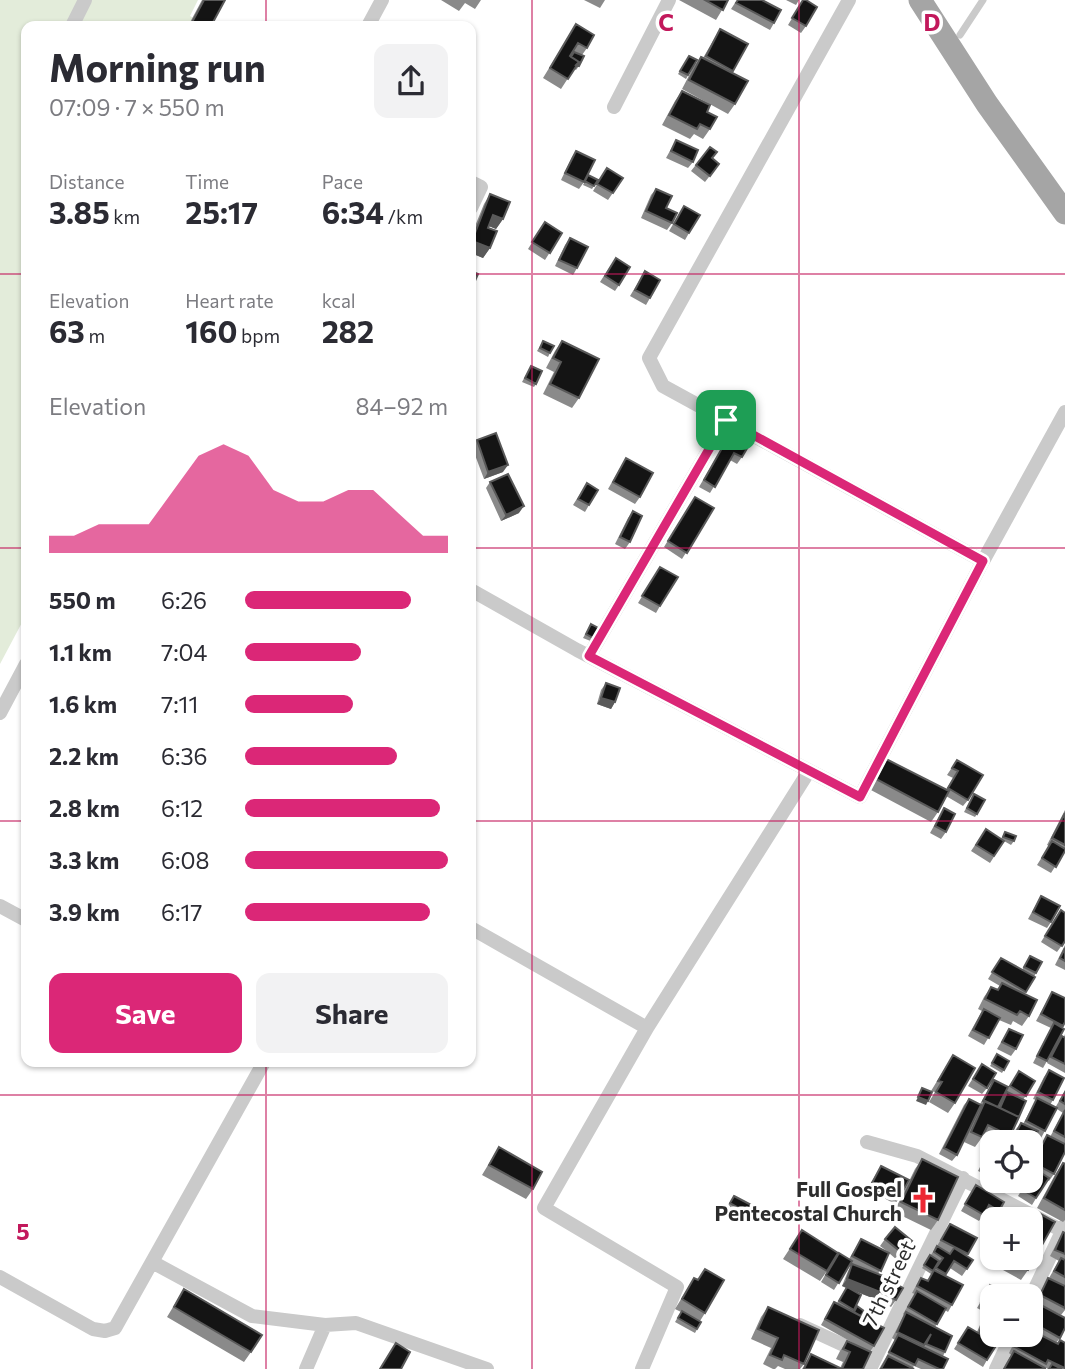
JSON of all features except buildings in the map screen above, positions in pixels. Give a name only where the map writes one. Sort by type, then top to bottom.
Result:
[{"type":"main road","points":[[920,0],[987,104],[1065,213]]},
{"type":"main road","points":[[937,0],[987,79],[1065,190]]},
{"type":"street","points":[[74,21],[85,0]]},
{"type":"street","points":[[371,21],[382,0]]},
{"type":"street","points":[[614,107],[669,0]]},
{"type":"street","points":[[849,0],[649,358],[663,386],[983,561]]},
{"type":"street","points":[[476,593],[589,656],[860,797],[983,561],[1065,412]]},
{"type":"street","points":[[589,656],[726,420]]},
{"type":"street","points":[[0,713],[21,677]]},
{"type":"street","points":[[642,1369],[677,1287],[544,1208],[647,1028],[809,771]]},
{"type":"street","points":[[0,906],[21,917]]},
{"type":"street","points":[[476,931],[647,1028]]},
{"type":"street","points":[[0,1277],[93,1329],[105,1331],[115,1328],[261,1067]]},
{"type":"street","points":[[867,1142],[917,1156],[1064,1229],[1037,1284]]},
{"type":"street","name":"7th street","points":[[877,1364],[963,1178]]},
{"type":"street","points":[[152,1262],[252,1316],[325,1325],[356,1323],[487,1369]]},
{"type":"street","points":[[788,1320],[877,1364]]},
{"type":"street","points":[[306,1369],[325,1325]]},
{"type":"street","points":[[996,1369],[1006,1347]]},
{"type":"lane","points":[[960,35],[983,0]]},
{"type":"green space","points":[[0,0],[198,0],[190,16],[199,21],[21,21],[21,624],[0,664]]},
{"type":"place","name":"Full Gospel Pentecostal Church","points":[[923,1200]]},
{"type":"route","points":[[726,420],[983,561],[860,797],[589,656],[726,420]]}]
